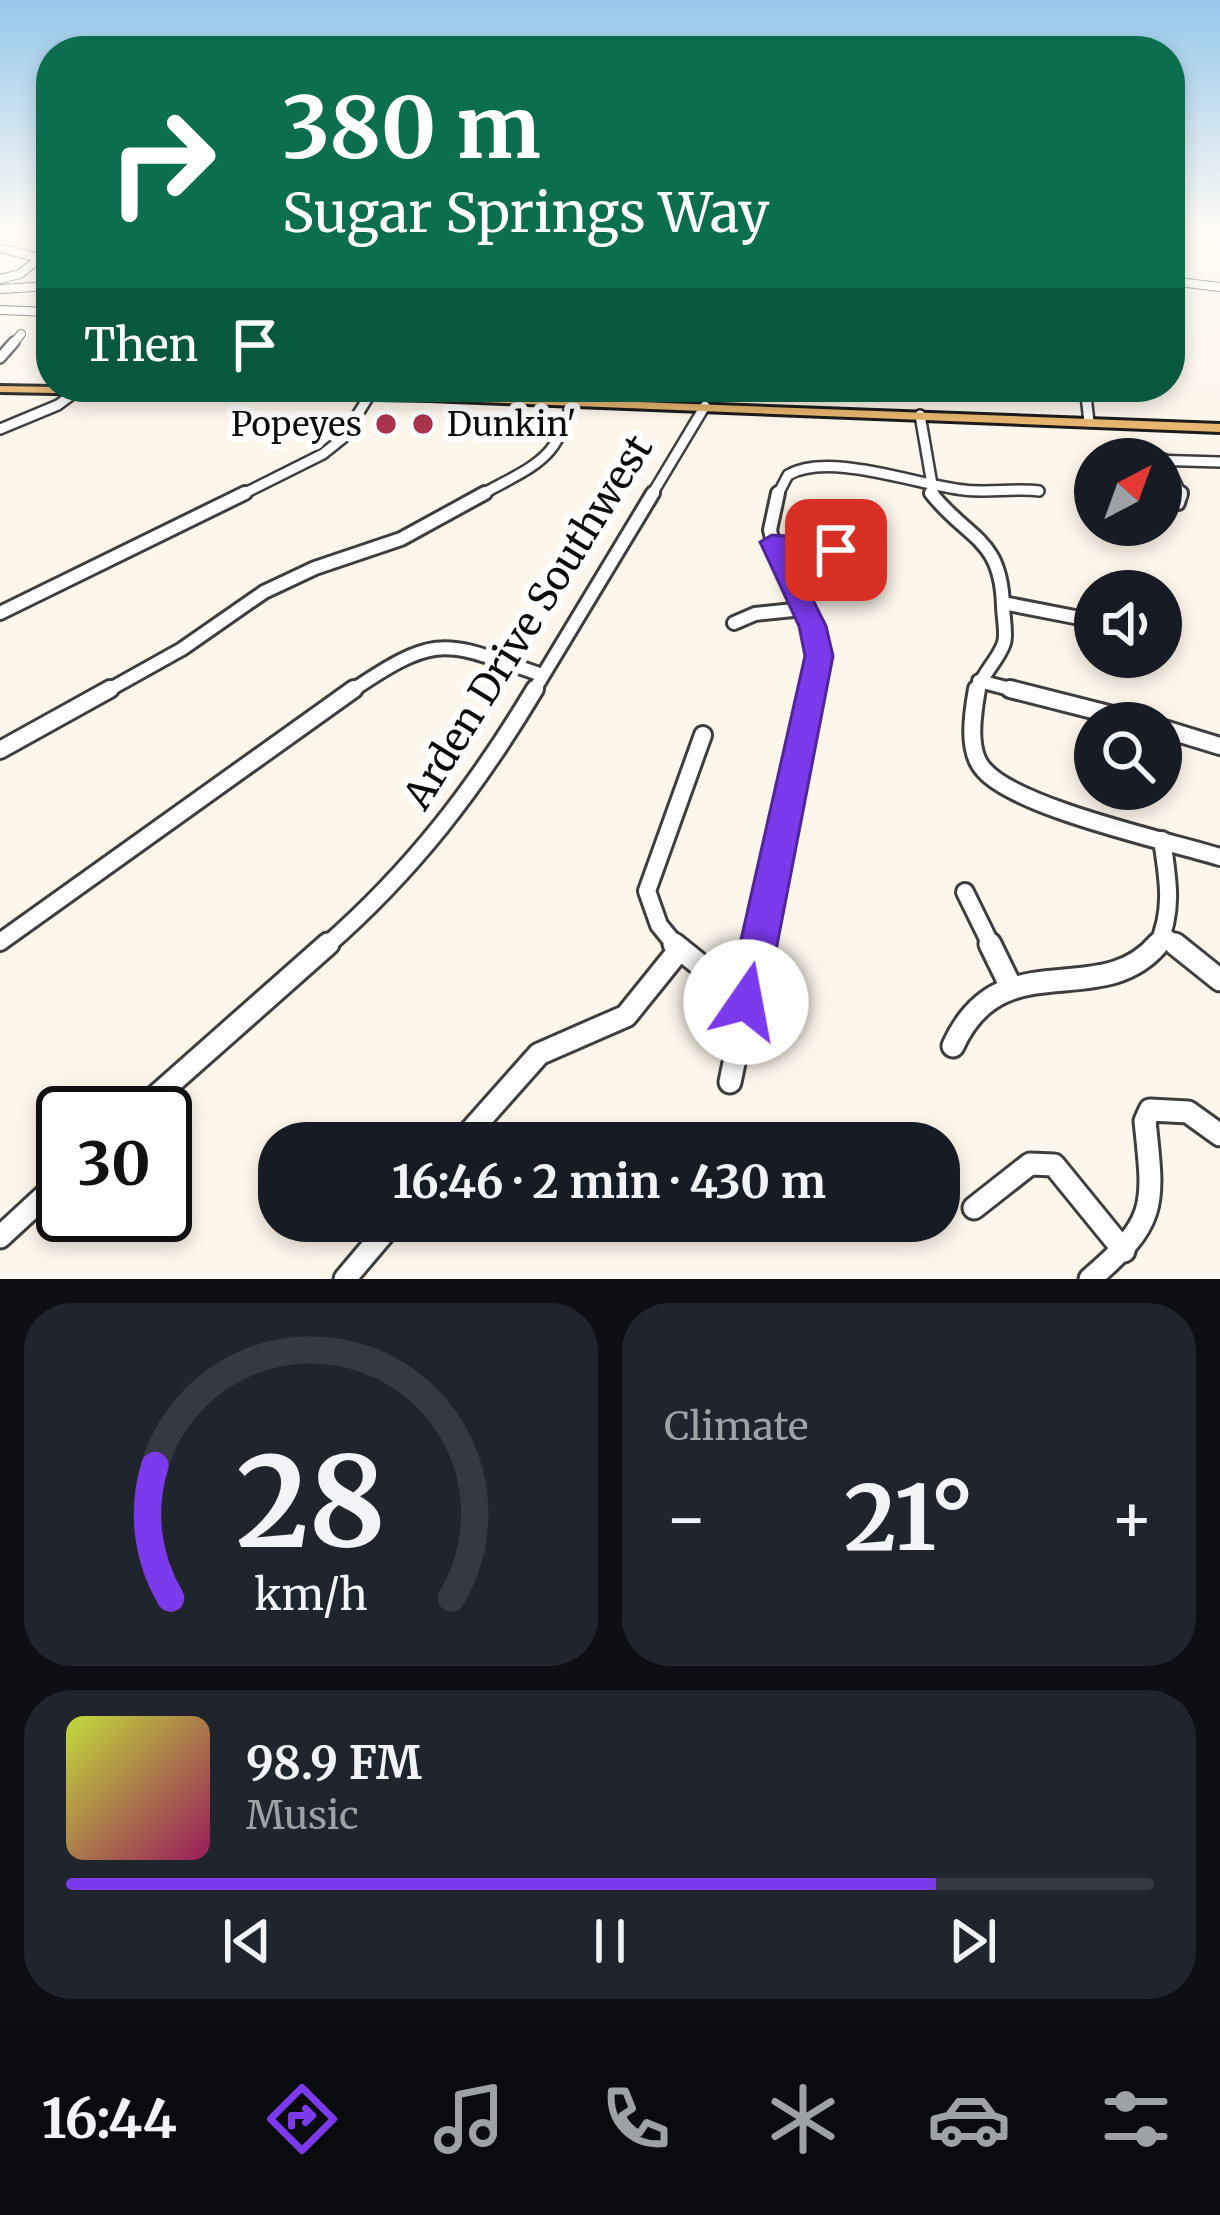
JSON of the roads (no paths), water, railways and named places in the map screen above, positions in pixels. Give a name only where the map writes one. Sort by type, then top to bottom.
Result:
[{"type":"main road","points":[[0,389],[36,389]]},
{"type":"main road","points":[[661,402],[1220,428]]},
{"type":"street","points":[[0,310],[36,312]]},
{"type":"street","points":[[0,358],[21,334]]},
{"type":"street","points":[[0,426],[61,402]]},
{"type":"street","points":[[0,613],[320,456],[343,438],[365,402]]},
{"type":"street","points":[[0,751],[182,650],[264,592],[401,539],[540,462],[565,433],[571,402]]},
{"type":"street","points":[[1086,402],[1089,422]]},
{"type":"street","name":"Arden Drive Southwest","points":[[168,1086],[387,893],[451,817],[705,406]]},
{"type":"street","points":[[920,415],[927,481],[941,506],[998,558],[1003,648],[979,681],[975,758],[992,779],[1023,796],[1220,857]]},
{"type":"street","points":[[1182,460],[1220,462]]},
{"type":"street","points":[[730,1082],[817,669],[818,644],[772,542],[771,525],[783,481],[793,472],[818,468],[927,481],[960,490],[1040,491]]},
{"type":"street","points":[[772,542],[818,544],[855,557]]},
{"type":"street","points":[[1003,603],[1074,617]]},
{"type":"street","points":[[734,623],[755,614],[803,609]]},
{"type":"street","points":[[0,942],[289,734],[421,648],[459,650],[542,675]]},
{"type":"street","points":[[979,681],[1074,705]]},
{"type":"street","points":[[1182,734],[1220,746]]},
{"type":"street","points":[[704,735],[647,891],[648,911],[659,930],[746,1002]]},
{"type":"street","points":[[953,1046],[972,1010],[1011,987],[1116,972],[1144,957],[1164,936],[1170,902],[1162,840]]},
{"type":"street","points":[[965,892],[1011,987]]},
{"type":"street","points":[[1164,936],[1220,980]]},
{"type":"street","points":[[478,1122],[538,1054],[626,1016],[680,949]]},
{"type":"street","points":[[1090,1279],[1124,1251],[1149,1220],[1153,1198],[1145,1121],[1150,1110],[1171,1105],[1186,1109],[1220,1136]]},
{"type":"street","points":[[974,1208],[1030,1164],[1054,1165],[1124,1251]]},
{"type":"street","points":[[0,1237],[36,1204]]},
{"type":"street","points":[[345,1279],[376,1242]]},
{"type":"place","name":"Popeyes","points":[[386,424]]},
{"type":"place","name":"Dunkin'","points":[[423,424]]}]
